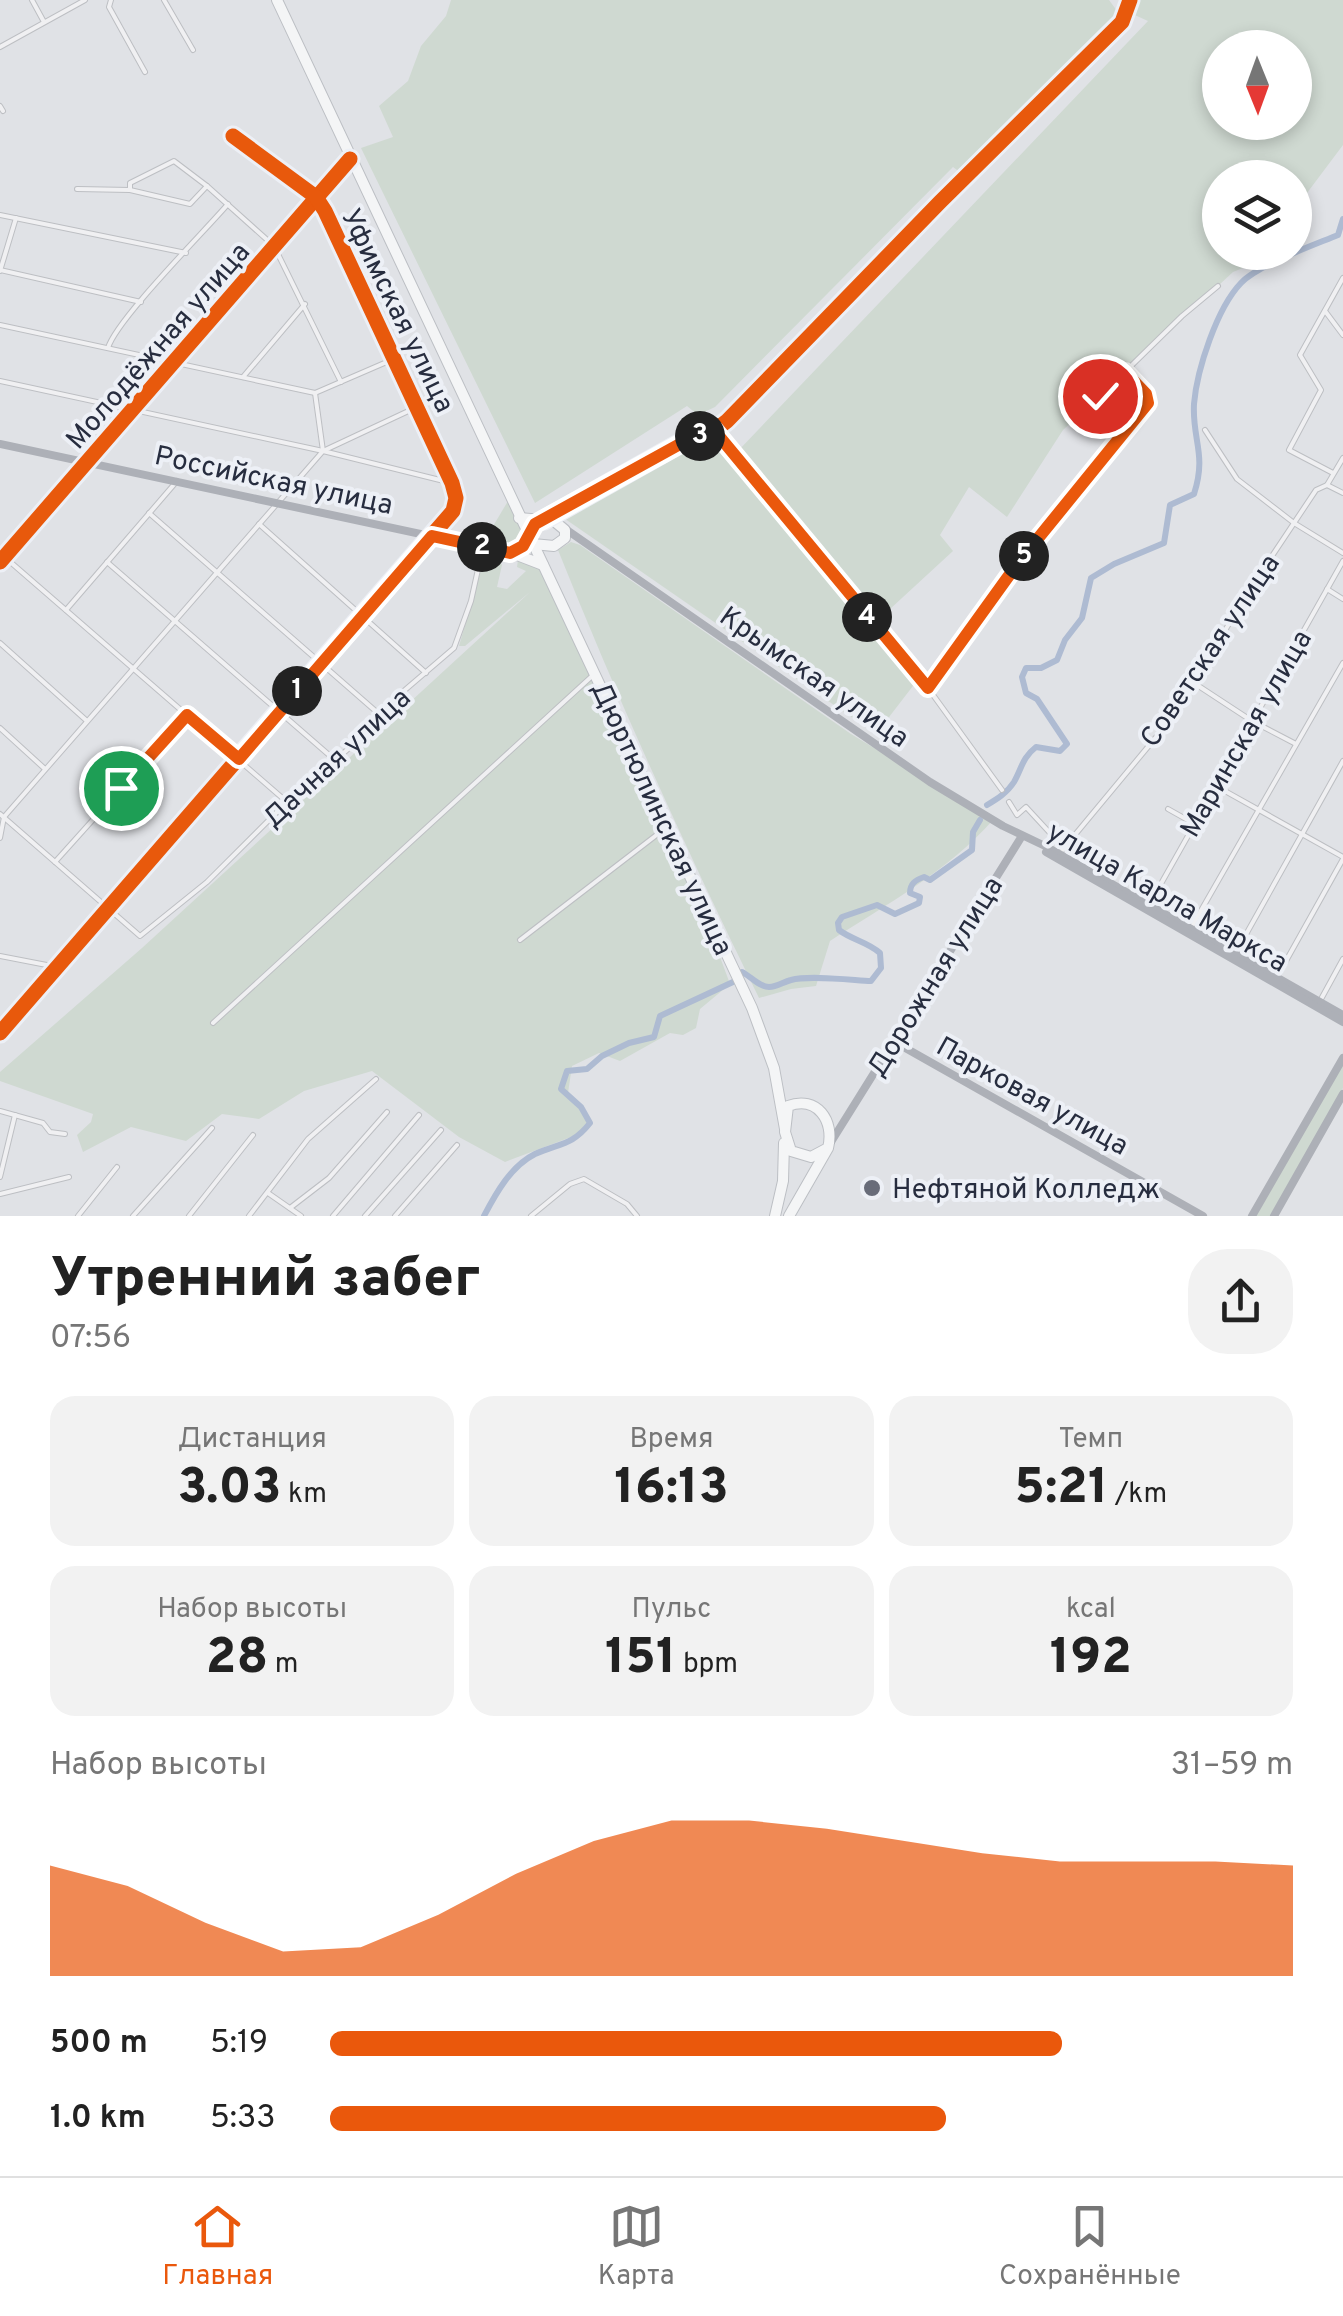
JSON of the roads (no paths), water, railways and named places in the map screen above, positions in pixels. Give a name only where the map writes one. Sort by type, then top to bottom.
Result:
[{"type":"main road","name":"Дюртюлинская улица","points":[[277,0],[752,1008],[774,1068]]},
{"type":"main road","name":"Российская улица","points":[[0,444],[513,554],[533,544]]},
{"type":"main road","points":[[513,554],[534,559],[546,570],[566,534],[558,520],[519,518]]},
{"type":"main road","points":[[533,544],[535,524],[542,520]]},
{"type":"main road","name":"Крымская улица","points":[[558,520],[818,707],[930,782],[1024,837]]},
{"type":"main road","points":[[513,554],[533,544],[585,543]]},
{"type":"main road","name":"улица Карла Маркса","points":[[1024,837],[1061,850],[1166,918],[1191,928],[1343,1018]]},
{"type":"main road","name":"улица Карла Маркса","points":[[1024,837],[1343,1018]]},
{"type":"main road","name":"Дорожная улица","points":[[789,1216],[893,1040],[1024,837]]},
{"type":"main road","name":"Парковая улица","points":[[893,1040],[1204,1216]]},
{"type":"main road","points":[[1252,1216],[1343,1058]]},
{"type":"main road","points":[[774,1068],[784,1086],[828,1119],[829,1146],[815,1156],[796,1155],[790,1149],[774,1068]]},
{"type":"main road","points":[[1274,1216],[1343,1094]]},
{"type":"main road","points":[[776,1216],[788,1106],[793,1102],[836,1118],[847,1116]]},
{"type":"street","points":[[32,0],[44,22]]},
{"type":"street","points":[[0,47],[85,0]]},
{"type":"street","points":[[111,0],[110,7],[145,72]]},
{"type":"street","points":[[164,0],[192,50]]},
{"type":"street","points":[[558,520],[680,444],[714,430],[1122,22],[1130,0]]},
{"type":"street","name":"Уфимская улица","points":[[233,136],[316,197],[396,358],[452,483]]},
{"type":"street","name":"Молодёжная улица","points":[[2,557],[90,462],[350,159]]},
{"type":"street","points":[[130,190],[130,183],[174,161],[228,204],[274,246],[341,382]]},
{"type":"street","points":[[78,189],[130,190],[190,204],[207,186]]},
{"type":"street","points":[[108,348],[141,302],[228,204]]},
{"type":"street","points":[[0,215],[186,253]]},
{"type":"street","points":[[16,218],[0,270],[141,302]]},
{"type":"street","points":[[1334,474],[1290,450],[1321,390],[1300,355],[1343,278]]},
{"type":"street","points":[[1084,410],[1218,286]]},
{"type":"street","points":[[244,376],[305,304]]},
{"type":"street","points":[[1324,310],[1343,335]]},
{"type":"street","points":[[0,325],[315,394],[396,358]]},
{"type":"street","points":[[928,688],[1018,563],[1148,403],[1146,394],[1125,372]]},
{"type":"street","points":[[0,381],[452,483],[456,498],[453,510],[364,616],[0,1033]]},
{"type":"street","points":[[315,394],[323,451]]},
{"type":"street","points":[[0,838],[2,816],[323,451],[418,407]]},
{"type":"street","points":[[714,430],[928,688],[1002,790]]},
{"type":"street","points":[[1205,430],[1237,479],[1294,523],[1343,553]]},
{"type":"street","points":[[1343,458],[1327,485],[1343,493]]},
{"type":"street","points":[[66,610],[177,481]]},
{"type":"street","name":"Советская улица","points":[[1061,850],[1157,736],[1316,490],[1327,485]]},
{"type":"street","points":[[150,513],[378,714]]},
{"type":"street","points":[[259,524],[426,674]]},
{"type":"street","name":"Дачная улица","points":[[107,910],[140,936],[206,882],[287,802],[355,743],[364,725],[454,648],[483,548]]},
{"type":"street","points":[[2,557],[287,802]]},
{"type":"street","name":"Маринская улица","points":[[1149,904],[1343,561]]},
{"type":"street","points":[[107,562],[336,761]]},
{"type":"street","points":[[1327,589],[1343,599]]},
{"type":"street","points":[[0,643],[87,721]]},
{"type":"street","points":[[1191,928],[1343,663]]},
{"type":"street","points":[[213,1024],[595,674]]},
{"type":"street","points":[[1194,683],[1296,744]]},
{"type":"street","points":[[54,862],[187,715]]},
{"type":"street","points":[[0,728],[45,768]]},
{"type":"street","points":[[1236,954],[1343,761]]},
{"type":"street","points":[[1215,785],[1343,858],[1277,978]]},
{"type":"street","points":[[1010,802],[1017,815],[1026,807],[1061,850]]},
{"type":"street","points":[[1168,808],[1193,824]]},
{"type":"street","points":[[2,816],[107,910]]},
{"type":"street","points":[[520,940],[667,827]]},
{"type":"street","points":[[0,956],[56,967]]},
{"type":"street","points":[[1320,1001],[1343,959]]},
{"type":"street","points":[[248,1216],[328,1118],[376,1079]]},
{"type":"street","points":[[0,1110],[43,1123],[50,1132],[65,1134]]},
{"type":"street","points":[[290,1208],[329,1178],[387,1112]]},
{"type":"street","points":[[333,1216],[420,1115]]},
{"type":"street","points":[[0,1178],[16,1116]]},
{"type":"street","points":[[133,1216],[212,1128]]},
{"type":"street","points":[[365,1216],[441,1130]]},
{"type":"street","points":[[189,1216],[254,1135]]},
{"type":"street","points":[[395,1216],[457,1145]]},
{"type":"street","points":[[78,1216],[118,1167]]},
{"type":"street","points":[[0,1194],[69,1177]]},
{"type":"street","points":[[532,1216],[570,1184],[584,1179],[627,1204],[637,1216]]},
{"type":"street","points":[[266,1192],[301,1216]]},
{"type":"waterway","points":[[987,805],[1011,786],[1036,747],[1060,751],[1067,744],[1037,699],[1026,693],[1022,677],[1026,668],[1041,668],[1057,660],[1065,640],[1082,618],[1091,578],[1164,543],[1170,505],[1194,494],[1199,468],[1194,417],[1196,390],[1210,340],[1232,294],[1260,269],[1338,235],[1343,219]]},
{"type":"waterway","points":[[742,972],[769,987],[808,978],[871,981],[881,968],[880,953],[839,930],[842,917],[877,905],[895,914],[919,903],[920,897],[910,893],[912,885],[924,877],[930,880],[972,850],[973,832],[980,820]]},
{"type":"waterway","points":[[484,1216],[511,1173],[535,1154],[571,1140],[590,1123],[581,1107],[561,1089],[567,1071],[587,1069],[602,1056],[629,1043],[654,1037],[660,1016],[733,982]]},
{"type":"place","name":"Нефтяной Колледж","points":[[872,1188]]}]
